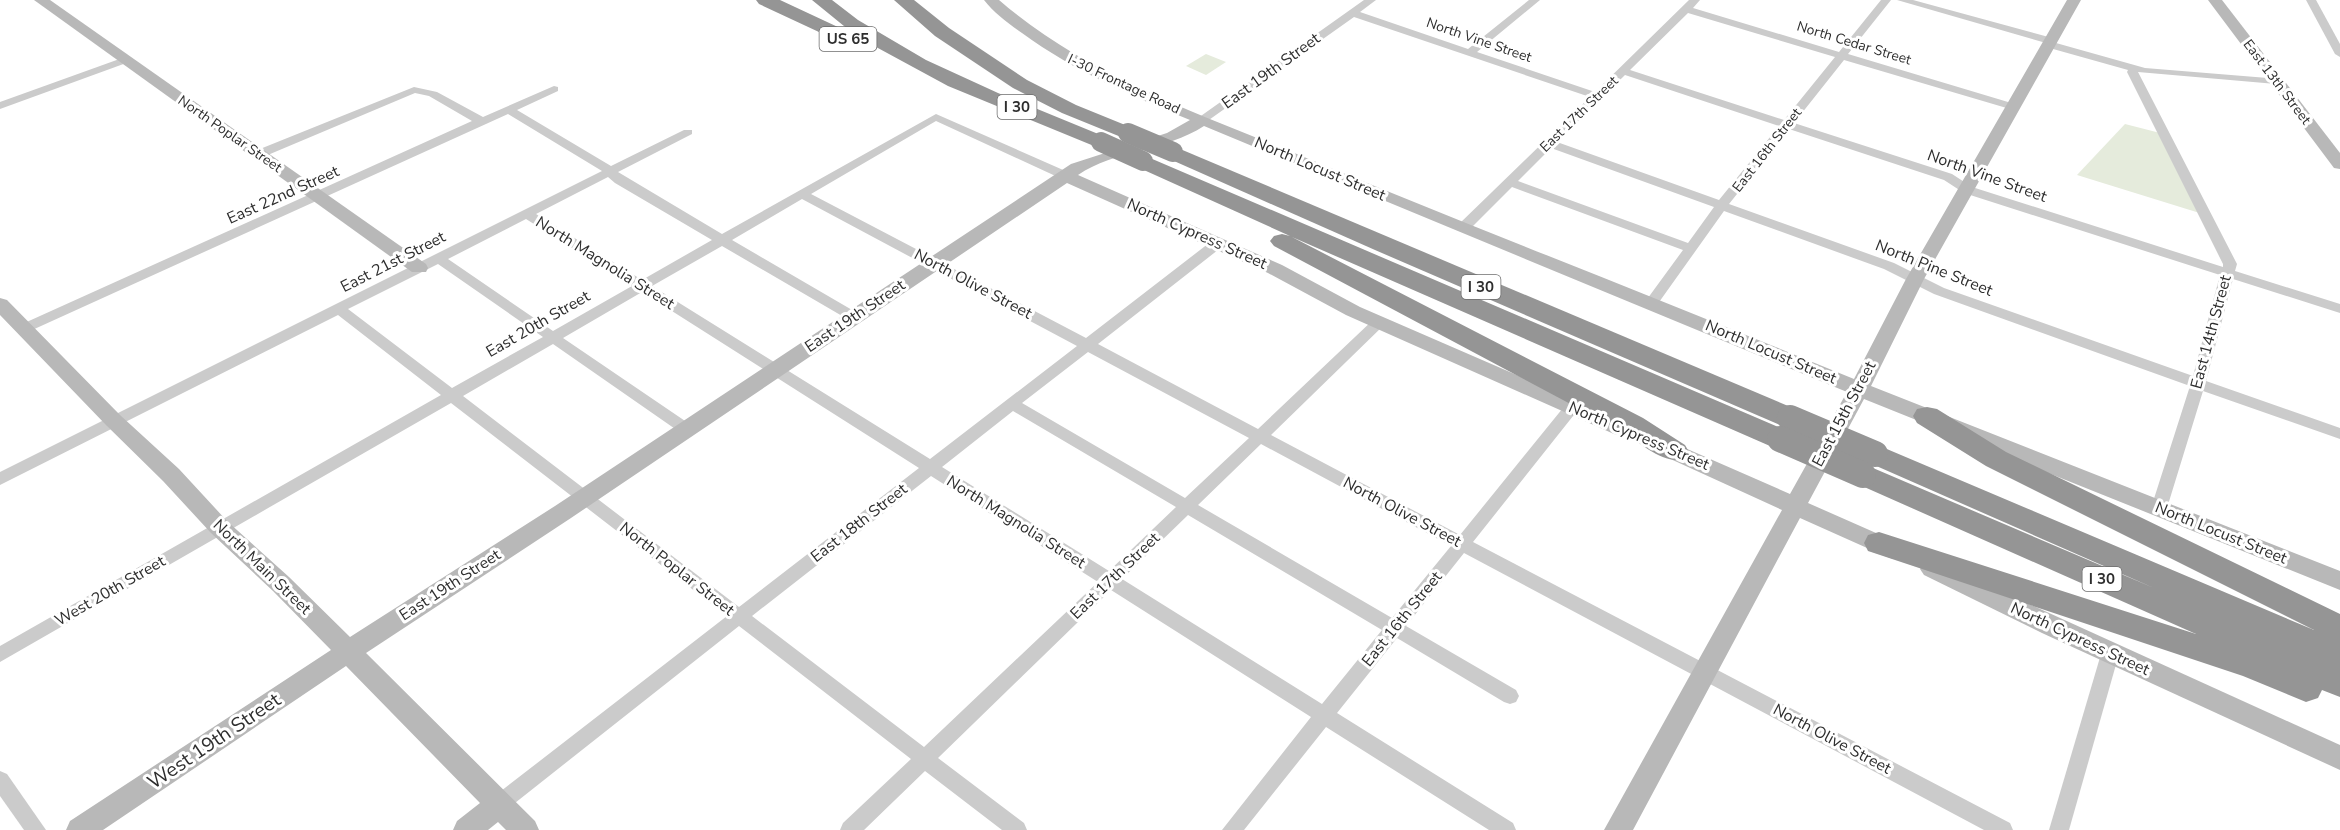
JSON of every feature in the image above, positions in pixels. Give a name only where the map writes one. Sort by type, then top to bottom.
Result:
[{"type":"highway","name":"US 65","points":[[765,0],[903,63],[933,70]]},
{"type":"highway","points":[[821,0],[868,36],[933,70]]},
{"type":"highway","points":[[903,0],[942,32],[974,52]]},
{"type":"highway","points":[[927,0],[974,52]]},
{"type":"highway","name":"I 30","points":[[974,52],[1003,74],[1035,92],[1393,249],[1785,429]]},
{"type":"highway","name":"I 30","points":[[933,70],[1101,142],[1267,218],[2340,656]]},
{"type":"highway","points":[[1179,177],[1252,225],[1633,425],[1675,452]]},
{"type":"highway","points":[[1928,416],[1996,459],[2340,628]]},
{"type":"highway","name":"I 30","points":[[1869,465],[2340,683]]},
{"type":"highway","points":[[1879,543],[2253,666],[2340,701]]},
{"type":"main road","name":"North Poplar Street","points":[[41,0],[419,268]]},
{"type":"main road","name":"I-30 Frontage Road","points":[[991,0],[1029,33],[1072,61],[1202,120]]},
{"type":"main road","name":"East 15th Street","points":[[1618,830],[1859,389],[1916,279],[2051,43],[2073,0]]},
{"type":"main road","name":"East 13th Street","points":[[2215,0],[2337,158]]},
{"type":"main road","name":"East 19th Street","points":[[348,652],[584,498],[1065,176],[1098,159],[1181,132],[1202,120]]},
{"type":"main road","name":"North Locust Street","points":[[1202,120],[1463,228],[1652,302],[1859,389],[2340,581]]},
{"type":"main road","name":"North Cypress Street","points":[[1065,176],[1275,268],[1353,311],[1879,543],[2110,654],[2340,758]]},
{"type":"main road","name":"North Main Street","points":[[0,304],[113,420],[171,475],[219,527],[281,584],[525,830]]},
{"type":"main road","name":"West 19th Street","points":[[80,830],[348,652]]},
{"type":"main road","points":[[467,830],[500,804]]},
{"type":"street","name":"East 19th Street","points":[[1202,120],[1371,0]]},
{"type":"street","points":[[1469,53],[1535,0]]},
{"type":"street","name":"East 17th Street","points":[[1463,228],[1695,0]]},
{"type":"street","name":"East 16th Street","points":[[1652,302],[1722,205],[1886,0]]},
{"type":"street","points":[[1902,0],[2134,68],[2276,81]]},
{"type":"street","points":[[2312,0],[2340,54]]},
{"type":"street","name":"North Cedar Street","points":[[1685,9],[2014,107]]},
{"type":"street","name":"North Vine Street","points":[[1352,13],[1597,96]]},
{"type":"street","points":[[0,106],[125,60]]},
{"type":"street","name":"East 14th Street","points":[[2134,68],[2132,72],[2230,264],[2198,383],[2159,508]]},
{"type":"street","name":"North Vine Street","points":[[1622,71],[1948,177],[1968,190],[2340,309]]},
{"type":"street","name":"East 22nd Street","points":[[25,328],[554,89]]},
{"type":"street","points":[[259,154],[408,92],[427,91],[469,118],[485,121]]},
{"type":"street","points":[[509,110],[601,164],[619,180],[854,317]]},
{"type":"street","name":"North Cypress Street","points":[[936,117],[1065,176]]},
{"type":"street","name":"East 20th Street","points":[[219,527],[936,117]]},
{"type":"street","name":"East 21st Street","points":[[0,479],[688,132]]},
{"type":"street","name":"North Pine Street","points":[[1549,142],[1888,266],[1939,291],[2340,434]]},
{"type":"street","points":[[1509,182],[1691,248]]},
{"type":"street","name":"North Olive Street","points":[[802,194],[2002,830]]},
{"type":"street","name":"North Magnolia Street","points":[[526,213],[1506,830]]},
{"type":"street","name":"East 18th Street","points":[[500,804],[1218,243]]},
{"type":"street","points":[[438,258],[686,429]]},
{"type":"street","name":"North Poplar Street","points":[[338,308],[1017,830]]},
{"type":"street","name":"East 17th Street","points":[[850,830],[1379,322]]},
{"type":"street","points":[[1012,404],[1510,696]]},
{"type":"street","name":"East 16th Street","points":[[1232,830],[1572,407]]},
{"type":"street","name":"West 20th Street","points":[[0,655],[219,527]]},
{"type":"street","points":[[2059,830],[2110,654]]},
{"type":"street","points":[[0,780],[36,830]]},
{"type":"green space","points":[[1206,54],[1226,62],[1206,75],[1186,66]]},
{"type":"green space","points":[[2125,124],[2164,134],[2206,215],[2077,175]]}]
